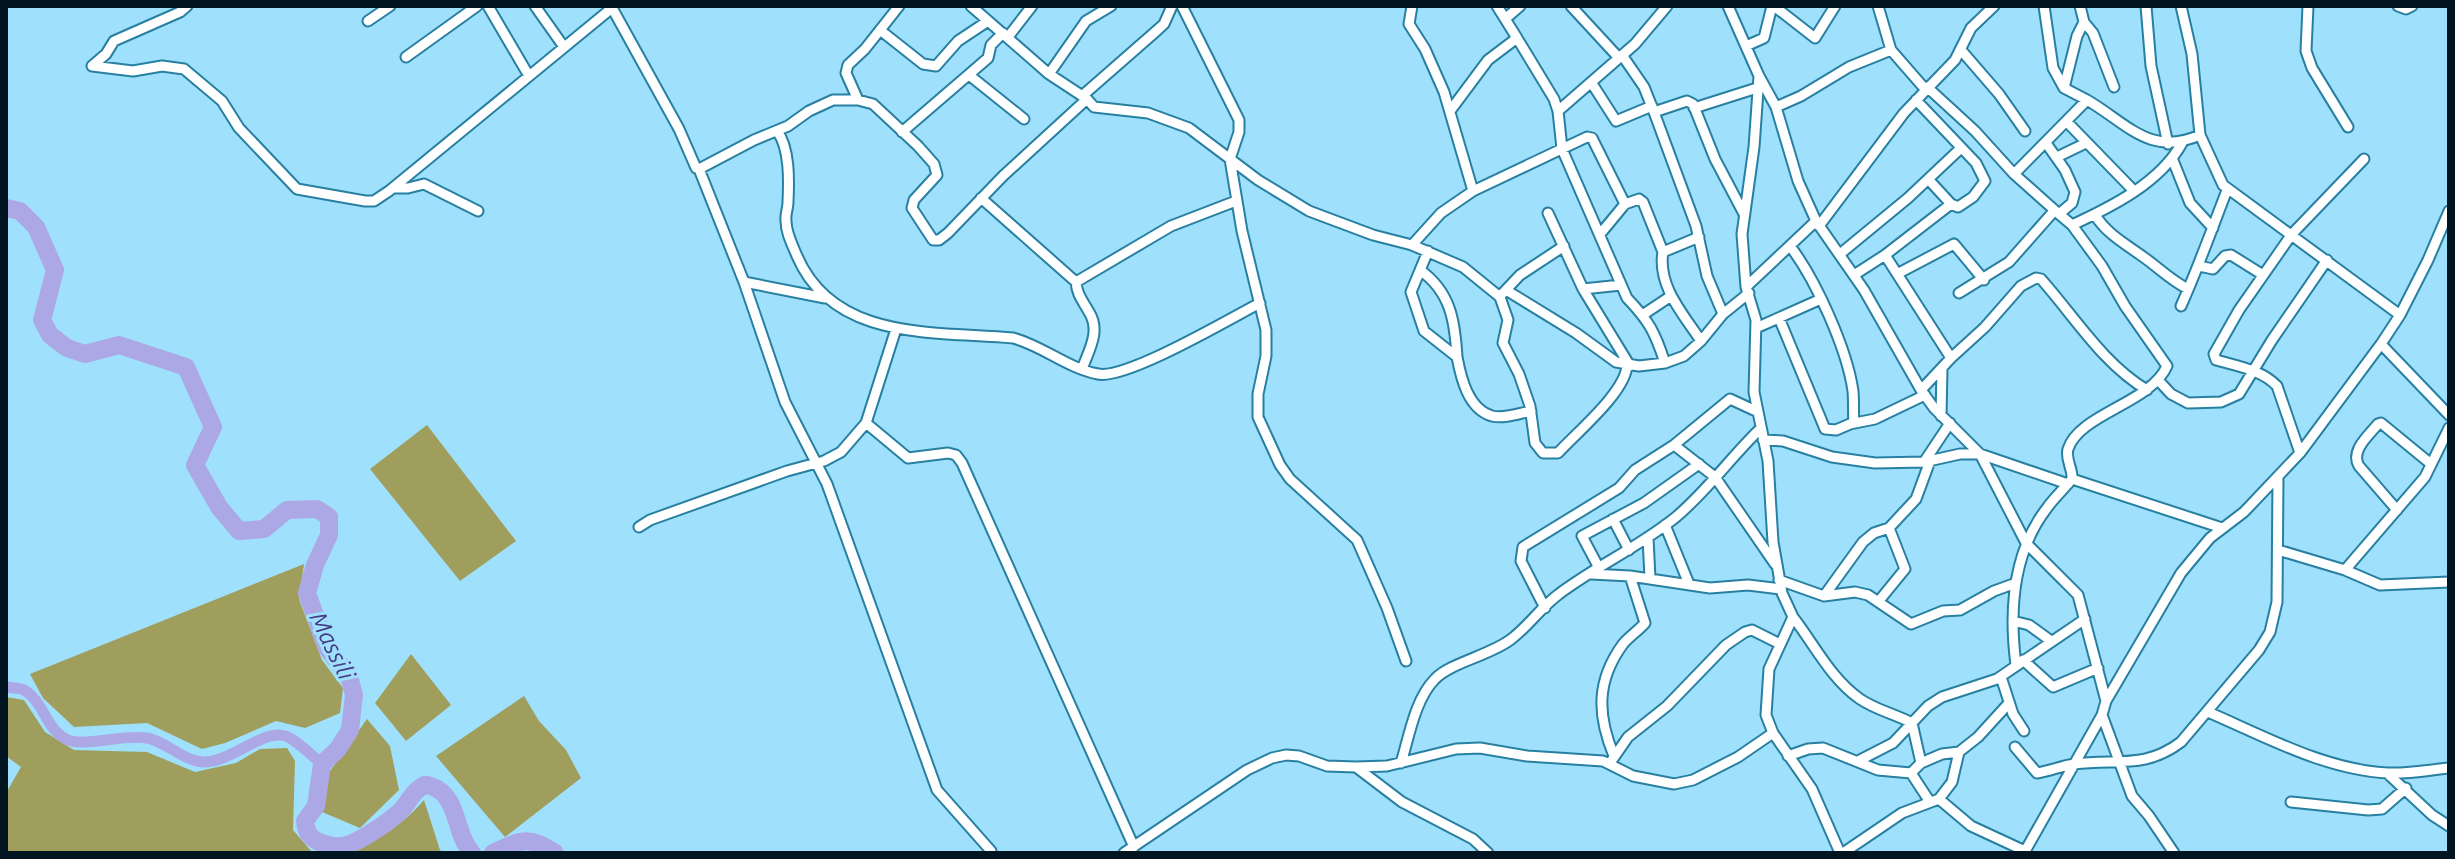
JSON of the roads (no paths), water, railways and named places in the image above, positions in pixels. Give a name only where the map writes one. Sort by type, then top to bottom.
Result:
[{"type":"street","points":[[187,6],[114,41],[106,54],[92,66],[133,71],[162,66],[184,69],[222,101],[239,128],[297,189],[365,201],[374,201],[393,188],[612,7],[699,169],[744,282],[785,402],[817,463],[937,790],[991,851]]},
{"type":"street","points":[[368,21],[390,6]]},
{"type":"street","points":[[406,57],[477,6]]},
{"type":"street","points":[[488,6],[529,76]]},
{"type":"street","points":[[535,6],[564,47]]},
{"type":"street","points":[[858,100],[846,70],[899,6]]},
{"type":"street","points":[[971,6],[1049,74],[1094,107],[1148,113],[1189,128],[1309,211],[1373,235],[1412,245],[1463,267],[1503,294],[1576,333],[1608,358],[1628,366],[1665,363],[1684,356],[1701,341],[1723,314],[1790,246],[1818,223],[1926,88],[1955,60],[1968,31],[1994,6]]},
{"type":"street","points":[[902,132],[988,58],[991,45],[1005,35],[1032,6]]},
{"type":"street","points":[[1049,74],[1086,21],[1111,6]]},
{"type":"street","points":[[699,169],[833,100],[858,100],[873,104],[918,146],[936,170],[937,175],[914,200],[912,208],[933,240],[939,240],[1164,24],[1172,6]]},
{"type":"street","points":[[1182,6],[1239,120],[1239,132],[1230,159],[1236,201],[1266,330],[1258,417],[1290,479],[1357,540],[1406,661]]},
{"type":"street","points":[[1412,6],[1409,24],[1425,49],[1450,111],[1473,191]]},
{"type":"street","points":[[1497,6],[1554,99],[1562,149],[1621,285],[1629,301],[1644,314],[1655,333],[1665,363]]},
{"type":"street","points":[[1505,19],[1520,6]]},
{"type":"street","points":[[1571,6],[1644,87],[1699,237],[1707,276],[1723,314]]},
{"type":"street","points":[[1558,111],[1640,40],[1667,6]]},
{"type":"street","points":[[1728,6],[1776,107],[1798,181],[1818,223],[1854,275],[1923,393],[1941,416],[1980,454],[2026,543],[2075,590],[2106,701]]},
{"type":"street","points":[[1746,46],[1764,38],[1773,6],[1815,38],[1835,6]]},
{"type":"street","points":[[1878,6],[1891,50],[1926,88],[1975,131],[2014,174],[2072,225],[2166,363],[2165,372],[2147,390],[2074,439],[2067,454],[2070,482],[2046,508],[2026,543],[2016,583],[2013,621],[2020,662],[2053,687],[2098,668]]},
{"type":"street","points":[[1977,6],[1983,16]]},
{"type":"street","points":[[2044,6],[2050,61],[2064,88],[2149,140],[2182,143],[2200,135]]},
{"type":"street","points":[[2080,6],[2084,22],[2093,33],[2114,87]]},
{"type":"street","points":[[2146,6],[2151,66],[2168,144]]},
{"type":"street","points":[[2181,6],[2192,54],[2200,135],[2214,169],[2227,190],[2292,234],[2400,315]]},
{"type":"street","points":[[2308,6],[2306,51],[2312,68],[2348,127]]},
{"type":"street","points":[[2398,6],[2406,9],[2412,6]]},
{"type":"street","points":[[880,30],[923,64],[936,66],[958,41],[988,21]]},
{"type":"street","points":[[2064,88],[2077,36],[2084,22]]},
{"type":"street","points":[[1450,111],[1492,56],[1517,38]]},
{"type":"street","points":[[1776,107],[1849,67],[1891,50]]},
{"type":"street","points":[[1961,50],[1999,94],[2025,131]]},
{"type":"street","points":[[969,75],[1024,119]]},
{"type":"street","points":[[1759,76],[1754,147],[1742,234],[1747,290],[1756,328],[1753,377],[1756,411],[1768,461],[1773,542],[1780,584],[1793,617],[1854,694],[1912,723],[1921,763]]},
{"type":"street","points":[[1591,82],[1616,121],[1687,101],[1693,104],[1715,159],[1744,214]]},
{"type":"street","points":[[1694,108],[1757,88]]},
{"type":"street","points":[[1916,100],[1982,171],[1985,184],[1962,206],[1951,204],[1928,179]]},
{"type":"street","points":[[2014,174],[2087,100]]},
{"type":"street","points":[[2067,122],[2134,191]]},
{"type":"street","points":[[777,131],[784,144],[787,164],[786,223],[789,237],[801,265],[825,298]]},
{"type":"street","points":[[1412,245],[1441,213],[1473,191],[1587,137],[1592,138],[1625,204]]},
{"type":"street","points":[[1959,293],[2009,262],[2056,212],[2072,203],[2076,196],[2065,170],[2046,143]]},
{"type":"street","points":[[2057,157],[2086,143]]},
{"type":"street","points":[[2072,225],[2134,191],[2172,158],[2182,143]]},
{"type":"street","points":[[1840,254],[1960,149]]},
{"type":"street","points":[[2172,158],[2190,203],[2213,228]]},
{"type":"street","points":[[2300,453],[2277,386],[2269,378],[2216,360],[2213,356],[2239,310],[2292,234],[2364,159]]},
{"type":"street","points":[[393,188],[424,184],[478,211]]},
{"type":"street","points":[[2181,306],[2227,190]]},
{"type":"street","points":[[981,198],[1076,282],[1079,298],[1091,314],[1095,326],[1082,369]]},
{"type":"street","points":[[1601,233],[1625,204],[1639,199],[1643,202],[1663,252],[1662,263],[1671,296],[1701,341]]},
{"type":"street","points":[[1076,282],[1171,226],[1236,201]]},
{"type":"street","points":[[1854,275],[1951,204]]},
{"type":"street","points":[[1788,756],[1823,748],[1878,770],[1911,773],[1934,801],[1971,826],[2024,852],[2102,715],[2106,701],[2181,573],[2210,538],[2244,512],[2300,453],[2381,344],[2400,315],[2449,211]]},
{"type":"street","points":[[1503,294],[1508,320],[1503,343],[1519,374],[1531,411],[1537,446],[1543,453],[1556,454],[1621,384],[1628,366],[1583,289],[1548,213]]},
{"type":"street","points":[[2095,215],[2115,238],[2168,279],[2188,289]]},
{"type":"street","points":[[1663,252],[1699,237]]},
{"type":"street","points":[[1897,274],[1954,244],[1984,280]]},
{"type":"street","points":[[1503,294],[1520,275],[1564,246]]},
{"type":"street","points":[[1790,246],[1803,262],[1821,299],[1850,378],[1854,423]]},
{"type":"street","points":[[1428,251],[1411,298],[1424,330],[1457,357]]},
{"type":"street","points":[[2199,266],[2213,269],[2230,254],[2263,275]]},
{"type":"street","points":[[1885,255],[1951,358]]},
{"type":"street","points":[[2158,380],[2182,402],[2216,403],[2239,394],[2327,260]]},
{"type":"street","points":[[1420,270],[1438,286],[1450,307],[1461,376],[1470,397],[1488,414],[1503,416],[1531,411]]},
{"type":"street","points":[[1779,318],[1823,427],[1834,431],[1889,414],[1923,393],[1951,358],[2030,279],[2039,278],[2124,376],[2147,390]]},
{"type":"street","points":[[744,282],[825,298],[861,317],[896,329],[938,335],[1013,338],[1082,369],[1105,375],[1128,368],[1206,332],[1260,303]]},
{"type":"street","points":[[1583,289],[1621,285]]},
{"type":"street","points":[[1644,314],[1671,296]]},
{"type":"street","points":[[1756,328],[1821,299]]},
{"type":"street","points":[[639,527],[685,507],[841,452],[866,423],[896,329]]},
{"type":"street","points":[[2381,344],[2449,415]]},
{"type":"street","points":[[1941,416],[1942,369]]},
{"type":"street","points":[[1545,608],[1521,561],[1523,547],[1619,488],[1635,470],[1674,445],[1730,399],[1756,411]]},
{"type":"street","points":[[866,423],[908,458],[948,453],[956,455],[962,463],[1134,847]]},
{"type":"street","points":[[1824,596],[1863,542],[1874,533],[1889,528],[1920,491],[1927,461],[1950,423]]},
{"type":"street","points":[[2397,510],[2356,460],[2356,452],[2378,424],[2386,424],[2431,464]]},
{"type":"street","points":[[2345,570],[2425,477],[2449,428]]},
{"type":"street","points":[[1401,763],[1419,708],[1435,678],[1447,669],[1484,655],[1509,641],[1556,596],[1665,525],[1691,503],[1760,429]]},
{"type":"street","points":[[1763,440],[1783,441],[1852,461],[1875,463],[1927,461],[1960,454],[1980,454],[2222,528]]},
{"type":"street","points":[[1674,445],[1715,477],[1777,567]]},
{"type":"street","points":[[1594,571],[1582,537],[1657,495],[1699,464]]},
{"type":"street","points":[[2015,747],[2037,773],[2074,764],[2119,764],[2155,758],[2181,742],[2259,650],[2270,632],[2277,602],[2278,477]]},
{"type":"street","points":[[1613,519],[1629,550]]},
{"type":"street","points":[[1665,525],[1689,584]]},
{"type":"street","points":[[1878,602],[1905,569],[1889,528]]},
{"type":"street","points":[[1648,538],[1650,578]]},
{"type":"street","points":[[2278,550],[2345,570],[2380,585],[2449,582]]},
{"type":"street","points":[[1594,571],[1710,588],[1780,584],[1824,596],[1855,592],[1868,595],[1911,624],[1943,611],[1960,610],[2016,583]]},
{"type":"street","points":[[1612,759],[1601,710],[1603,689],[1618,653],[1633,633],[1645,624],[1630,576]]},
{"type":"street","points":[[1793,617],[1769,669],[1766,715],[1773,733],[1817,799],[1842,853],[1902,813],[1934,801],[1952,782],[1959,752]]},
{"type":"street","points":[[1858,761],[1893,743],[1928,706],[1942,697],[2001,677],[2085,619]]},
{"type":"street","points":[[2013,621],[2029,625],[2051,641]]},
{"type":"street","points":[[1612,759],[1628,737],[1667,706],[1734,639],[1752,630],[1780,644]]},
{"type":"street","points":[[2001,677],[2009,703],[2024,731]]},
{"type":"street","points":[[1911,773],[1921,763],[1942,754],[1959,752],[1978,737],[2009,703]]},
{"type":"street","points":[[2208,712],[2300,752],[2344,765],[2387,773],[2449,768]]},
{"type":"street","points":[[2102,715],[2132,796],[2174,853]]},
{"type":"street","points":[[1124,853],[1247,770],[1272,758],[1299,756],[1314,764],[1356,767],[1401,763],[1456,749],[1473,748],[1527,756],[1612,759],[1641,778],[1685,782],[1746,752],[1773,733]]},
{"type":"street","points":[[1356,767],[1402,802],[1473,839],[1488,853]]},
{"type":"street","points":[[2387,773],[2432,815],[2449,826]]},
{"type":"street","points":[[2291,802],[2382,809],[2406,788]]},
{"type":"waterway","name":"Massili","points":[[6,208],[20,211],[36,227],[55,270],[42,320],[50,335],[67,348],[85,354],[119,345],[186,367],[213,427],[195,465],[219,507],[239,531],[264,529],[287,510],[317,509],[329,517],[329,535],[315,565],[307,593],[327,648],[349,676],[354,695],[350,730],[338,749],[322,764],[316,806],[305,821],[310,835],[332,846],[347,845],[392,818],[415,792],[426,785],[447,798],[472,853]]},
{"type":"waterway","points":[[6,687],[22,689],[31,695],[55,730],[75,742],[147,738],[202,762],[213,761],[279,735],[288,737],[322,764]]},
{"type":"waterway","name":"Massili","points":[[493,853],[524,841],[555,853]]}]
